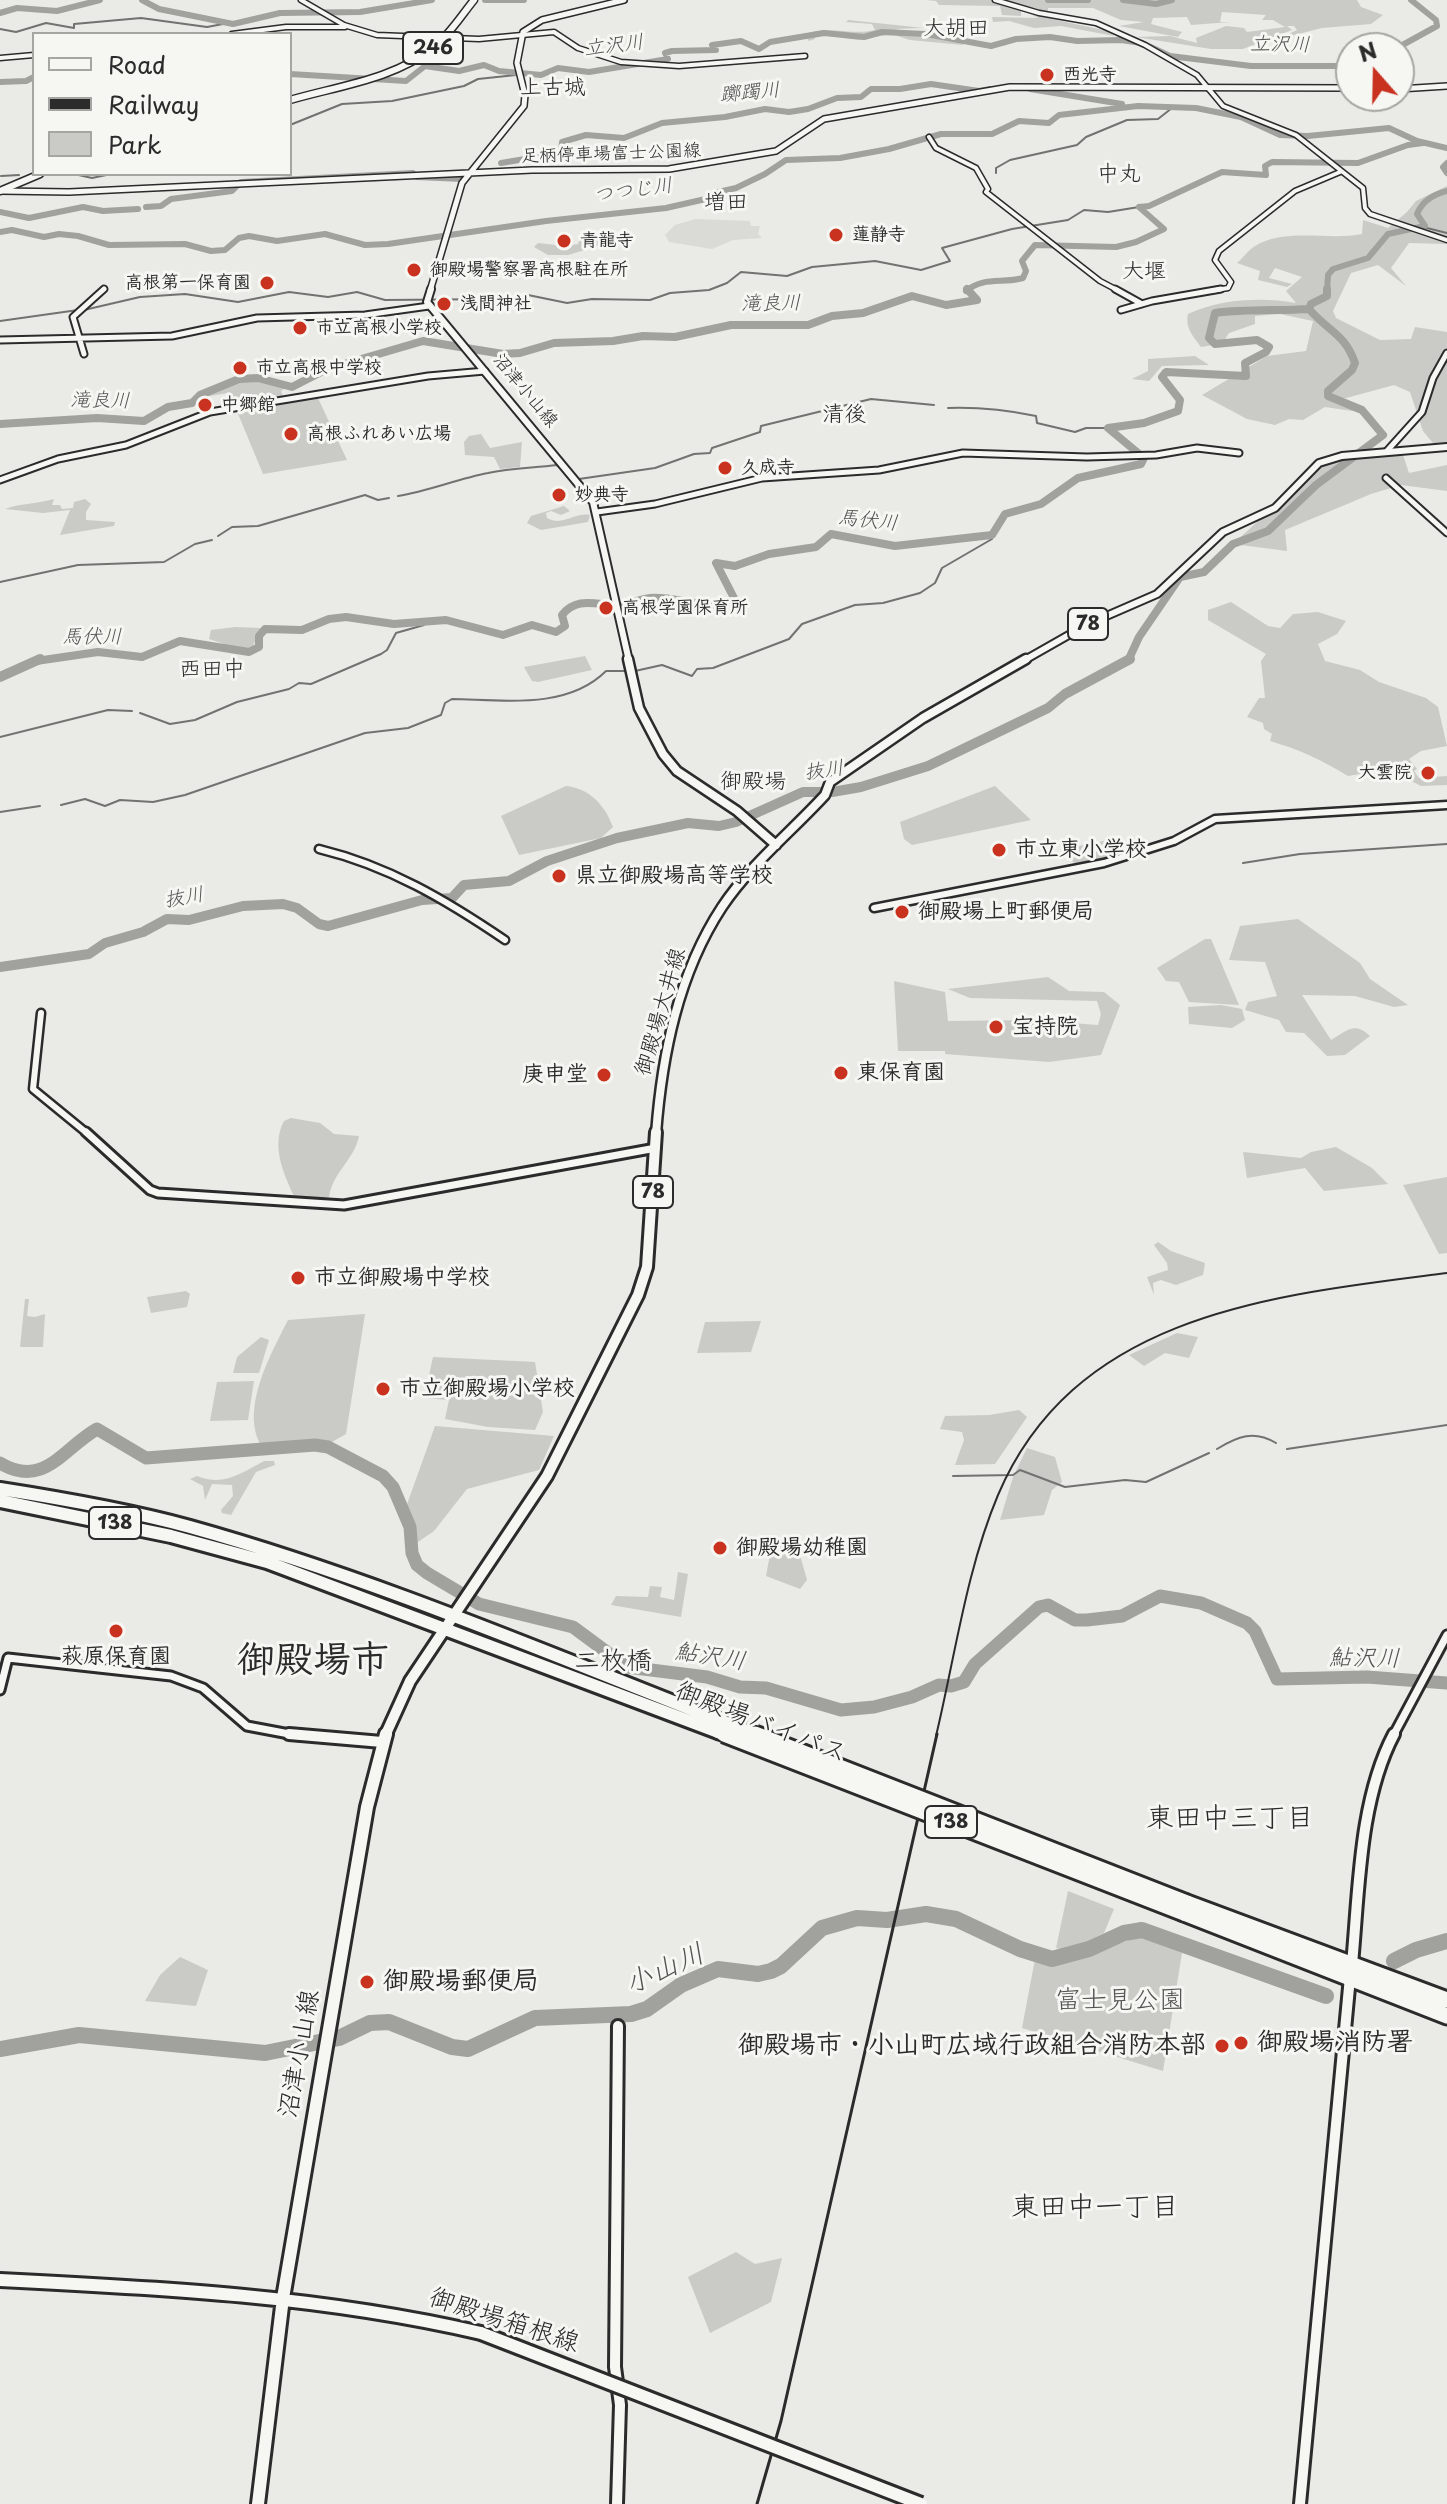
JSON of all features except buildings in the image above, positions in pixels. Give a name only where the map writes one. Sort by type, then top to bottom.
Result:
[{"type":"highway","name":"246","points":[[292,98],[421,57],[472,0]]},
{"type":"highway","points":[[0,190],[32,176]]},
{"type":"highway","name":"御殿場バイパス","points":[[0,1489],[117,1510],[236,1540],[1351,1972],[1447,2016]]},
{"type":"highway","name":"御殿場バイパス","points":[[0,1501],[119,1524],[267,1562],[448,1622]]},
{"type":"highway","name":"御殿場バイパス","points":[[1351,1972],[1447,2000]]},
{"type":"main road","points":[[428,302],[462,183],[524,106],[525,95],[517,63],[522,34],[528,26],[542,20],[624,0]]},
{"type":"main road","name":"足柄停車場富士公園線","points":[[0,190],[69,192],[469,173],[669,169],[704,166],[776,151],[788,145],[809,124],[824,119],[1004,88],[1047,89],[1078,85],[1210,89],[1335,88]]},
{"type":"main road","points":[[1415,88],[1447,86]]},
{"type":"main road","name":"沼津小山線","points":[[428,302],[577,480],[597,512],[642,717],[671,766],[745,817],[776,845]]},
{"type":"main road","name":"御殿場大井線","points":[[448,1622],[547,1476],[638,1295],[647,1267],[663,1064],[693,962],[722,907],[843,771],[923,718],[1088,624],[1157,594],[1223,532],[1269,513],[1315,465],[1342,456],[1447,447]]},
{"type":"main road","name":"沼津小山線","points":[[258,2504],[283,2298],[367,1807],[382,1742],[397,1702],[448,1622]]},
{"type":"main road","name":"御殿場箱根線","points":[[0,2280],[283,2298],[386,2310],[481,2333],[921,2504]]},
{"type":"street","points":[[301,0],[348,26],[377,35],[483,39],[557,33],[578,48],[621,62],[679,66],[805,56]]},
{"type":"street","points":[[995,0],[1047,15],[1096,23],[1145,45],[1197,75],[1219,103],[1296,135],[1363,188],[1365,208],[1370,214],[1447,240]]},
{"type":"street","points":[[247,32],[286,27],[348,26]]},
{"type":"street","points":[[0,58],[32,55]]},
{"type":"street","points":[[930,139],[936,148],[976,168],[988,189],[986,192],[1097,279],[1142,304]]},
{"type":"street","points":[[1121,310],[1228,288],[1231,282],[1215,260],[1217,253],[1295,191],[1340,172]]},
{"type":"street","points":[[84,354],[73,317],[104,289]]},
{"type":"street","points":[[0,340],[172,336],[194,334],[255,318],[394,313],[428,302]]},
{"type":"street","points":[[1386,452],[1422,412],[1433,378],[1447,353]]},
{"type":"street","points":[[0,480],[58,459],[126,445],[210,412],[441,374],[485,371]]},
{"type":"street","points":[[597,512],[655,504],[762,478],[879,470],[963,453],[1070,458],[1138,456],[1197,448],[1239,453]]},
{"type":"street","points":[[1386,478],[1447,533]]},
{"type":"street","points":[[874,908],[1104,863],[1174,841],[1215,819],[1447,805]]},
{"type":"street","points":[[319,849],[380,864],[441,896],[505,940]]},
{"type":"street","points":[[41,1013],[33,1089],[67,1114],[150,1190],[158,1193],[344,1205],[656,1148]]},
{"type":"street","points":[[1300,2504],[1363,1842],[1383,1755],[1447,1635]]},
{"type":"street","points":[[0,1690],[8,1658],[171,1676],[203,1688],[247,1726],[298,1736],[382,1742]]},
{"type":"street","points":[[617,2504],[620,2405],[615,2367],[618,2026]]},
{"type":"shaded area","points":[[696,219],[750,221],[751,226],[760,226],[758,234],[762,238],[733,240],[712,249],[669,242],[665,235],[675,225]]},
{"type":"green space","points":[[926,0],[1357,0],[1361,7],[1383,15],[1371,24],[1322,28],[1278,39],[1297,30],[1294,26],[1287,26],[1292,30],[1243,49],[1211,49],[1136,37],[1170,36],[1197,43],[1196,38],[1226,26],[1244,28],[1247,32],[1285,27],[1273,20],[1262,20],[1266,15],[1222,12],[1220,22],[1231,22],[1191,25],[1187,17],[1153,18],[1151,24],[1182,32],[1178,37],[1119,26],[1144,22],[1121,20],[1093,8],[1048,8],[1048,13],[1042,17],[1108,31],[1114,36],[1061,26],[1034,28],[1009,21],[993,22],[992,17],[1038,18],[1029,13],[1037,8],[1013,7],[1021,10],[1021,16],[1002,15],[1000,6],[939,5],[936,1]]},
{"type":"green space","points":[[848,20],[924,28],[894,29],[964,40],[963,45],[910,40],[891,34],[858,40],[815,34],[815,39],[809,41],[804,35],[821,30],[875,30],[872,24],[846,22]]},
{"type":"green space","points":[[1447,186],[1447,244],[1409,243],[1391,268],[1406,286],[1378,265],[1351,273],[1333,311],[1336,318],[1380,340],[1411,339],[1415,327],[1447,332],[1447,445],[1437,448],[1423,431],[1410,392],[1394,385],[1339,400],[1356,406],[1359,412],[1325,407],[1303,420],[1289,419],[1275,425],[1247,419],[1202,395],[1267,356],[1306,351],[1313,321],[1280,314],[1255,316],[1255,324],[1229,333],[1225,339],[1227,343],[1201,347],[1190,332],[1188,314],[1214,305],[1255,300],[1296,303],[1286,291],[1302,277],[1275,268],[1269,278],[1292,284],[1287,287],[1258,280],[1260,271],[1237,263],[1250,249],[1280,237],[1362,234],[1363,220],[1388,228],[1416,201]]},
{"type":"green space","points":[[603,233],[622,239],[568,255],[548,255],[534,247],[538,243],[578,244],[582,234]]},
{"type":"green space","points":[[1195,356],[1209,365],[1162,366],[1149,381],[1132,379],[1148,371],[1148,359]]},
{"type":"green space","name":"高根ふれあい広場","points":[[267,380],[287,387],[281,391],[283,397],[233,406],[228,393],[198,398],[229,381]]},
{"type":"green space","name":"高根ふれあい広場","points":[[317,396],[347,460],[263,474],[236,409]]},
{"type":"green space","points":[[481,434],[490,448],[522,442],[520,467],[500,469],[494,457],[465,455],[464,442],[469,436]]},
{"type":"green space","points":[[1402,452],[1409,473],[1447,465],[1447,491],[1401,485],[1371,494],[1285,530],[1287,551],[1233,544],[1319,465],[1349,455]]},
{"type":"green space","points":[[54,499],[52,505],[60,505],[62,509],[73,508],[74,502],[85,499],[91,504],[86,520],[115,522],[114,526],[60,535],[70,510],[43,513],[5,509]]},
{"type":"green space","points":[[564,506],[570,511],[561,515],[551,511],[546,513],[547,518],[558,521],[590,515],[588,522],[541,530],[527,523],[531,516]]},
{"type":"green space","points":[[1231,602],[1268,626],[1280,628],[1293,614],[1318,612],[1346,621],[1337,634],[1318,644],[1325,661],[1360,670],[1379,682],[1426,698],[1438,707],[1447,746],[1421,751],[1409,759],[1417,769],[1414,771],[1419,778],[1447,776],[1447,785],[1421,786],[1388,769],[1348,776],[1310,756],[1270,741],[1272,734],[1264,729],[1263,723],[1247,717],[1259,698],[1265,698],[1261,661],[1266,654],[1208,620],[1208,610]]},
{"type":"green space","points":[[261,628],[252,648],[242,650],[209,639],[211,630]]},
{"type":"green space","points":[[585,656],[592,670],[538,682],[532,681],[524,667]]},
{"type":"green space","points":[[566,786],[582,790],[595,799],[613,827],[601,838],[519,855],[501,816]]},
{"type":"green space","points":[[995,786],[1031,820],[912,845],[904,839],[900,822]]},
{"type":"green space","points":[[1108,840],[1126,855],[1079,866],[1072,861],[1074,847]]},
{"type":"green space","points":[[1298,919],[1360,963],[1370,979],[1408,1005],[1394,1007],[1355,996],[1302,995],[1331,1040],[1355,1028],[1370,1036],[1345,1055],[1327,1056],[1304,1033],[1286,1032],[1279,1020],[1245,1010],[1248,1002],[1277,996],[1265,962],[1229,960],[1240,926]]},
{"type":"green space","points":[[1205,939],[1211,939],[1239,1005],[1189,1002],[1179,982],[1166,981],[1157,968]]},
{"type":"green space","points":[[1048,977],[1069,991],[1104,992],[1120,1005],[1101,1055],[1049,1062],[945,1054],[945,1051],[898,1051],[894,981],[945,992],[948,1021],[1032,1020],[1098,1025],[1101,1014],[1097,1001],[970,998],[948,989]]},
{"type":"green space","points":[[1221,1005],[1242,1009],[1245,1020],[1232,1028],[1189,1024],[1188,1007]]},
{"type":"green space","points":[[291,1118],[320,1123],[334,1134],[359,1136],[329,1197],[308,1201],[294,1196],[279,1149],[280,1130],[284,1121]]},
{"type":"green space","points":[[1336,1147],[1372,1168],[1388,1184],[1324,1191],[1305,1168],[1247,1178],[1243,1152],[1301,1158],[1311,1152]]},
{"type":"green space","points":[[1447,1177],[1447,1253],[1439,1254],[1403,1185]]},
{"type":"green space","points":[[1158,1242],[1171,1251],[1205,1263],[1203,1275],[1176,1285],[1161,1280],[1153,1283],[1154,1295],[1147,1277],[1168,1270],[1167,1263],[1154,1245]]},
{"type":"green space","points":[[186,1291],[190,1294],[187,1307],[151,1313],[147,1297]]},
{"type":"green space","points":[[25,1299],[29,1299],[27,1316],[45,1314],[43,1347],[20,1347]]},
{"type":"green space","points":[[365,1314],[346,1434],[332,1442],[262,1447],[256,1432],[256,1400],[266,1365],[288,1320]]},
{"type":"green space","points":[[761,1321],[751,1352],[697,1353],[705,1322]]},
{"type":"green space","points":[[1177,1333],[1198,1337],[1189,1358],[1165,1353],[1144,1366],[1129,1355]]},
{"type":"green space","points":[[261,1337],[269,1340],[259,1373],[233,1373],[237,1357]]},
{"type":"green space","points":[[433,1357],[535,1362],[543,1412],[535,1430],[488,1427],[445,1419],[449,1400],[424,1398]]},
{"type":"green space","points":[[254,1381],[248,1420],[210,1421],[217,1382]]},
{"type":"green space","points":[[1019,1410],[1027,1417],[995,1464],[955,1465],[964,1440],[962,1432],[940,1429],[945,1416],[989,1415]]},
{"type":"green space","points":[[435,1426],[554,1436],[539,1470],[467,1489],[434,1531],[415,1544],[406,1507]]},
{"type":"green space","points":[[1027,1448],[1055,1457],[1062,1482],[1052,1490],[1044,1515],[1000,1520],[1013,1477]]},
{"type":"green space","points":[[264,1461],[274,1461],[275,1465],[256,1472],[231,1515],[221,1510],[233,1496],[232,1485],[212,1484],[205,1500],[203,1486],[190,1479],[197,1476],[224,1479]]},
{"type":"green space","points":[[772,1544],[798,1548],[807,1580],[800,1589],[766,1576]]},
{"type":"green space","points":[[678,1572],[688,1574],[681,1617],[611,1605],[616,1596],[648,1597],[650,1586],[662,1587],[660,1597],[674,1600]]},
{"type":"green space","points":[[1068,1891],[1114,1909],[1104,1933],[1068,1951],[1056,1948]]},
{"type":"green space","name":"富士見公園","points":[[1146,1936],[1182,1953],[1163,2071],[1022,2028],[1035,1959],[1065,1962]]},
{"type":"green space","points":[[180,1957],[208,1970],[196,2006],[145,2001],[160,1975]]},
{"type":"green space","points":[[736,2252],[755,2264],[782,2258],[771,2302],[710,2333],[688,2277]]},
{"type":"waterway","points":[[0,13],[17,8],[57,11],[100,0]]},
{"type":"waterway","points":[[142,0],[159,9],[233,24],[280,13],[360,12],[432,0]]},
{"type":"waterway","points":[[485,0],[524,0]]},
{"type":"waterway","points":[[1048,0],[1088,0]]},
{"type":"waterway","points":[[1123,0],[1156,4],[1172,0]]},
{"type":"waterway","name":"立沢川","points":[[1411,0],[1436,20],[1437,26],[1415,38]]},
{"type":"waterway","points":[[0,29],[16,32],[46,23],[74,28],[74,24],[141,18],[207,27],[223,24]]},
{"type":"waterway","name":"立沢川","points":[[292,74],[406,81],[425,66],[459,71],[484,65],[499,71],[541,75],[558,68],[589,72],[668,59],[665,53],[672,51],[716,50],[712,45],[741,41],[759,49],[770,42],[824,33],[864,37],[882,32],[926,34],[991,46],[1016,39],[1050,37],[1077,41],[1121,40],[1142,43],[1170,56],[1251,66],[1335,66]]},
{"type":"waterway","name":"立沢川","points":[[523,74],[539,75]]},
{"type":"waterway","points":[[292,124],[342,104],[392,101],[464,86],[478,79],[516,75]]},
{"type":"waterway","name":"立沢川","points":[[0,82],[32,78]]},
{"type":"waterway","name":"躑躅川","points":[[501,163],[561,153],[562,142],[586,135],[624,138],[662,123],[725,117],[765,109],[789,112],[808,109],[837,98],[861,97],[871,89],[900,89],[931,84],[979,91],[990,89]]},
{"type":"waterway","name":"躑躅川","points":[[1030,89],[1122,104]]},
{"type":"waterway","name":"つつじ川","points":[[0,232],[12,230],[44,237],[59,234],[78,236],[109,245],[185,244],[211,251],[225,250],[239,238],[249,236],[277,241],[325,234],[365,245],[388,244],[546,221],[666,208],[710,198],[714,193],[736,188],[786,160],[840,158],[889,149],[941,134],[992,134],[1019,121],[1049,123],[1059,115],[1138,106],[1196,108],[1241,117],[1280,135],[1308,136],[1389,128],[1417,141],[1447,148]]},
{"type":"waterway","points":[[996,173],[996,168],[1010,160],[1077,145],[1086,137],[1127,120],[1158,119],[1172,108]]},
{"type":"waterway","name":"滝良川","points":[[968,290],[980,283],[1023,278],[1026,271],[1022,261],[1035,245],[1116,247],[1136,242],[1164,229],[1139,207],[1149,206],[1222,172],[1266,175],[1265,166],[1272,162],[1358,163],[1408,145],[1423,143]]},
{"type":"waterway","name":"馬伏川","points":[[1447,163],[1443,167],[1447,173]]},
{"type":"waterway","name":"躑躅川","points":[[241,182],[413,173],[417,177],[462,179]]},
{"type":"waterway","points":[[1,176],[19,175]]},
{"type":"waterway","points":[[83,176],[102,176]]},
{"type":"waterway","name":"躑躅川","points":[[146,207],[161,206],[171,199],[232,191],[237,186]]},
{"type":"waterway","name":"馬伏川","points":[[1327,291],[1328,275],[1333,269],[1368,258],[1388,234],[1425,226],[1417,214],[1419,209],[1429,199],[1447,191]]},
{"type":"waterway","name":"躑躅川","points":[[0,212],[29,218],[83,207],[103,211],[138,209]]},
{"type":"waterway","points":[[84,310],[140,297],[185,294],[238,302],[289,292],[328,297],[357,292],[385,300],[504,299],[528,295],[567,303],[592,299],[650,300],[670,293],[709,290],[727,283],[741,272],[787,276],[812,267],[875,261],[921,270],[950,261],[942,248],[1012,229],[1068,220],[1084,210],[1108,212],[1139,207]]},
{"type":"waterway","points":[[1423,227],[1447,233]]},
{"type":"waterway","name":"滝良川","points":[[0,424],[97,418],[144,421],[168,407],[192,403],[200,395],[239,379],[258,378],[292,387],[327,369],[423,341],[503,354],[520,353],[554,343],[613,341],[643,336],[675,337],[731,325],[808,325],[832,316],[863,313],[912,296],[946,305],[977,300],[968,290]]},
{"type":"waterway","name":"馬伏川","points":[[1309,309],[1311,304],[1327,296],[1327,291]]},
{"type":"waterway","name":"馬伏川","points":[[36,661],[98,652],[142,657],[180,641],[249,652],[259,647],[259,636],[265,629],[302,630],[329,619],[346,617],[394,624],[446,620],[503,635],[532,625],[556,632],[565,626],[562,615],[582,603],[620,605],[661,598],[713,604],[735,600],[716,563],[735,566],[769,554],[816,547],[831,534],[895,546],[992,535],[1005,514],[1041,504],[1078,478],[1141,464],[1144,458],[1108,428],[1144,423],[1178,411],[1180,400],[1162,377],[1166,372],[1246,376],[1245,363],[1266,352],[1269,347],[1257,340],[1215,344],[1209,338],[1215,313],[1309,309]]},
{"type":"waterway","name":"抜川","points":[[1129,660],[1139,637],[1180,577],[1204,572],[1233,544],[1268,531],[1316,485],[1383,435],[1362,410],[1328,396],[1328,391],[1352,370],[1355,363],[1341,339],[1309,309]]},
{"type":"waterway","points":[[0,321],[78,310]]},
{"type":"waterway","points":[[579,479],[655,468],[694,454],[710,453],[712,448],[760,432],[761,426],[871,399],[934,405]]},
{"type":"waterway","points":[[948,408],[1036,416],[1037,423],[1075,432],[1086,428],[1108,428]]},
{"type":"waterway","points":[[398,496],[505,470],[557,465],[567,475]]},
{"type":"waterway","points":[[218,536],[232,527],[258,526],[365,495],[378,500],[389,498]]},
{"type":"waterway","points":[[635,671],[662,665],[692,676],[697,669],[713,668],[789,639],[802,624],[855,605],[883,603],[920,593],[935,583],[942,568],[992,539],[992,535]]},
{"type":"waterway","points":[[0,582],[78,565],[164,562],[195,544],[212,540]]},
{"type":"waterway","points":[[140,713],[170,724],[195,720],[237,702],[289,689],[299,683],[311,684],[381,654],[387,650],[396,633],[424,625],[426,620]]},
{"type":"waterway","name":"馬伏川","points":[[0,677],[40,659]]},
{"type":"waterway","name":"抜川","points":[[0,967],[89,954],[105,943],[143,932],[167,919],[189,920],[243,906],[283,904],[297,908],[319,924],[328,926],[422,900],[452,898],[464,885],[509,881],[547,861],[617,838],[688,823],[719,826],[736,822],[803,792],[832,792],[861,787],[928,766],[1048,708],[1065,694],[1129,660]]},
{"type":"waterway","points":[[61,805],[85,799],[105,806],[120,800],[153,802],[185,795],[365,733],[408,728],[441,715],[445,703],[452,699],[513,701],[554,697],[573,692],[606,671],[629,671]]},
{"type":"waterway","points":[[0,737],[108,710],[132,711]]},
{"type":"waterway","points":[[0,812],[40,806]]},
{"type":"waterway","points":[[1243,863],[1300,854],[1447,844]]},
{"type":"waterway","points":[[1287,1449],[1447,1425]]},
{"type":"waterway","name":"鮎沢川","points":[[0,1463],[15,1470],[41,1469],[97,1429],[146,1458],[315,1445],[328,1447],[383,1476],[393,1487],[410,1527],[412,1553],[417,1565],[479,1604],[573,1627],[627,1667],[707,1677],[740,1687],[766,1688],[841,1710],[874,1707],[912,1697],[939,1685],[951,1686],[964,1682],[975,1664],[1039,1607],[1048,1605],[1075,1620],[1087,1620],[1122,1616],[1160,1596],[1201,1603],[1247,1623],[1255,1631],[1277,1679],[1367,1677],[1447,1683]]},
{"type":"waterway","points":[[1217,1449],[1246,1436],[1276,1443]]},
{"type":"waterway","points":[[953,1476],[1013,1475],[1020,1470],[1065,1487],[1125,1480],[1146,1482],[1209,1453]]},
{"type":"waterway","name":"小山川","points":[[0,2049],[79,2035],[265,2053],[339,2038],[370,2023],[389,2022],[452,2047],[468,2049],[535,2018],[631,2014],[647,2009],[681,1985],[718,1969],[758,1974],[771,1971],[781,1966],[822,1928],[857,1918],[887,1920],[926,1914],[956,1919],[1020,1949],[1052,1959],[1089,1949],[1124,1933],[1142,1930],[1326,1996]]},
{"type":"waterway","name":"小山川","points":[[1394,1961],[1416,1950],[1447,1941]]},
{"type":"railway","points":[[936,1736],[969,1584],[998,1495],[1033,1434],[1077,1386],[1129,1350],[1188,1324],[1250,1305],[1316,1291],[1447,1273]]},
{"type":"railway","points":[[757,2504],[781,2421],[937,1734]]},
{"type":"place","name":"西光寺","points":[[1047,75]]},
{"type":"place","name":"蓮静寺","points":[[836,235]]},
{"type":"place","name":"青龍寺","points":[[564,241]]},
{"type":"place","name":"御殿場警察署高根駐在所","points":[[414,270]]},
{"type":"place","name":"高根第一保育園","points":[[267,283]]},
{"type":"place","name":"浅間神社","points":[[444,304]]},
{"type":"place","name":"市立高根小学校","points":[[300,328]]},
{"type":"place","name":"市立高根中学校","points":[[240,368]]},
{"type":"place","name":"中郷館","points":[[205,405]]},
{"type":"place","name":"高根ふれあい広場","points":[[291,434]]},
{"type":"place","name":"久成寺","points":[[725,468]]},
{"type":"place","name":"妙典寺","points":[[559,495]]},
{"type":"place","name":"高根学園保育所","points":[[606,608]]},
{"type":"place","name":"大雲院","points":[[1428,773]]},
{"type":"place","name":"市立東小学校","points":[[999,850]]},
{"type":"place","name":"県立御殿場高等学校","points":[[559,876]]},
{"type":"place","name":"御殿場上町郵便局","points":[[902,912]]},
{"type":"place","name":"宝持院","points":[[996,1027]]},
{"type":"place","name":"東保育園","points":[[841,1073]]},
{"type":"place","name":"庚申堂","points":[[604,1075]]},
{"type":"place","name":"市立御殿場中学校","points":[[298,1278]]},
{"type":"place","name":"市立御殿場小学校","points":[[383,1389]]},
{"type":"place","name":"御殿場幼稚園","points":[[720,1548]]},
{"type":"place","name":"萩原保育園","points":[[116,1631]]},
{"type":"place","name":"御殿場郵便局","points":[[367,1982]]},
{"type":"place","name":"御殿場消防署","points":[[1241,2043]]},
{"type":"place","name":"御殿場市・小山町広域行政組合消防本部","points":[[1222,2046]]},
{"type":"district","name":"大胡田","points":[[956,29]]},
{"type":"district","name":"上古城","points":[[553,88]]},
{"type":"district","name":"中丸","points":[[1119,175]]},
{"type":"district","name":"増田","points":[[726,203]]},
{"type":"district","name":"大堰","points":[[1144,272]]},
{"type":"district","name":"清後","points":[[844,415]]},
{"type":"district","name":"西田中","points":[[212,670]]},
{"type":"district","name":"御殿場","points":[[753,782]]},
{"type":"district","name":"御殿場市","points":[[313,1662]]},
{"type":"district","name":"二枚橋","points":[[613,1662]]},
{"type":"district","name":"東田中三丁目","points":[[1230,1819]]},
{"type":"district","name":"東田中一丁目","points":[[1095,2208]]}]
